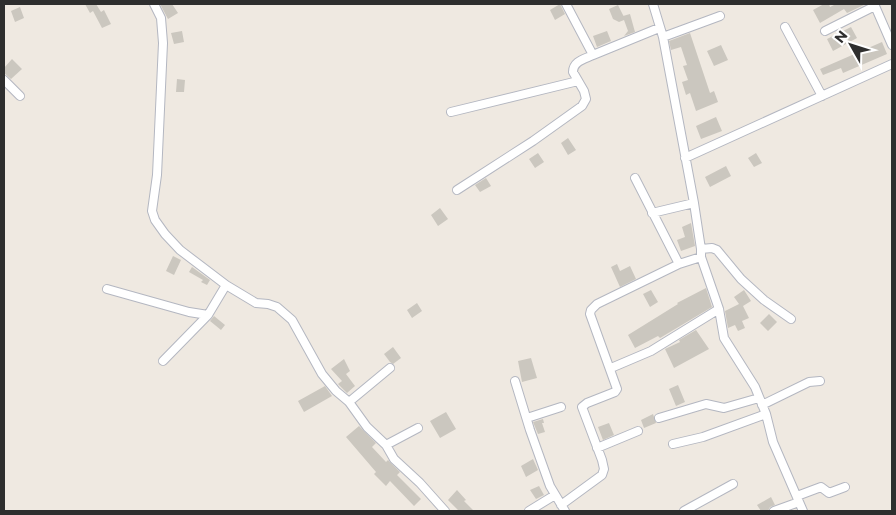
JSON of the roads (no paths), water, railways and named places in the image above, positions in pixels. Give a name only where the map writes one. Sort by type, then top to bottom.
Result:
[{"type":"street","points":[[154,4],[161,18],[164,43],[157,175],[152,211],[155,220],[180,250],[226,285],[256,303],[277,307],[292,320],[322,374],[336,391],[349,402],[367,427],[386,445],[394,459],[420,483],[445,511]]},
{"type":"street","points":[[566,4],[594,55]]},
{"type":"street","points":[[652,4],[662,36],[694,203],[701,253],[718,309],[724,338],[755,387],[766,414],[773,442],[803,511]]},
{"type":"street","points":[[825,31],[874,5],[892,45]]},
{"type":"street","points":[[662,36],[720,16]]},
{"type":"street","points":[[785,27],[822,96]]},
{"type":"street","points":[[457,190],[533,142],[582,106],[586,99],[572,72],[576,63],[659,28]]},
{"type":"street","points":[[685,158],[892,64]]},
{"type":"street","points":[[4,80],[20,96]]},
{"type":"street","points":[[451,112],[578,81]]},
{"type":"street","points":[[634,178],[679,264]]},
{"type":"street","points":[[652,213],[694,203]]},
{"type":"street","points":[[515,381],[540,458],[555,495],[563,508],[602,475],[604,468],[582,407],[587,403],[615,392],[617,386],[590,314],[597,304],[712,248],[717,250],[741,279],[764,300],[791,319]]},
{"type":"street","points":[[163,361],[208,315],[226,285]]},
{"type":"street","points":[[107,289],[189,312],[208,315]]},
{"type":"street","points":[[610,368],[650,351],[718,309]]},
{"type":"street","points":[[349,402],[390,368]]},
{"type":"street","points":[[658,418],[706,404],[724,408],[761,401],[809,382],[820,381]]},
{"type":"street","points":[[527,418],[561,407]]},
{"type":"street","points":[[673,444],[703,438],[766,414]]},
{"type":"street","points":[[386,445],[418,428]]},
{"type":"street","points":[[597,448],[638,431]]},
{"type":"street","points":[[684,511],[733,484]]},
{"type":"street","points":[[774,511],[822,487],[829,493],[845,487]]},
{"type":"street","points":[[529,511],[555,495]]}]
